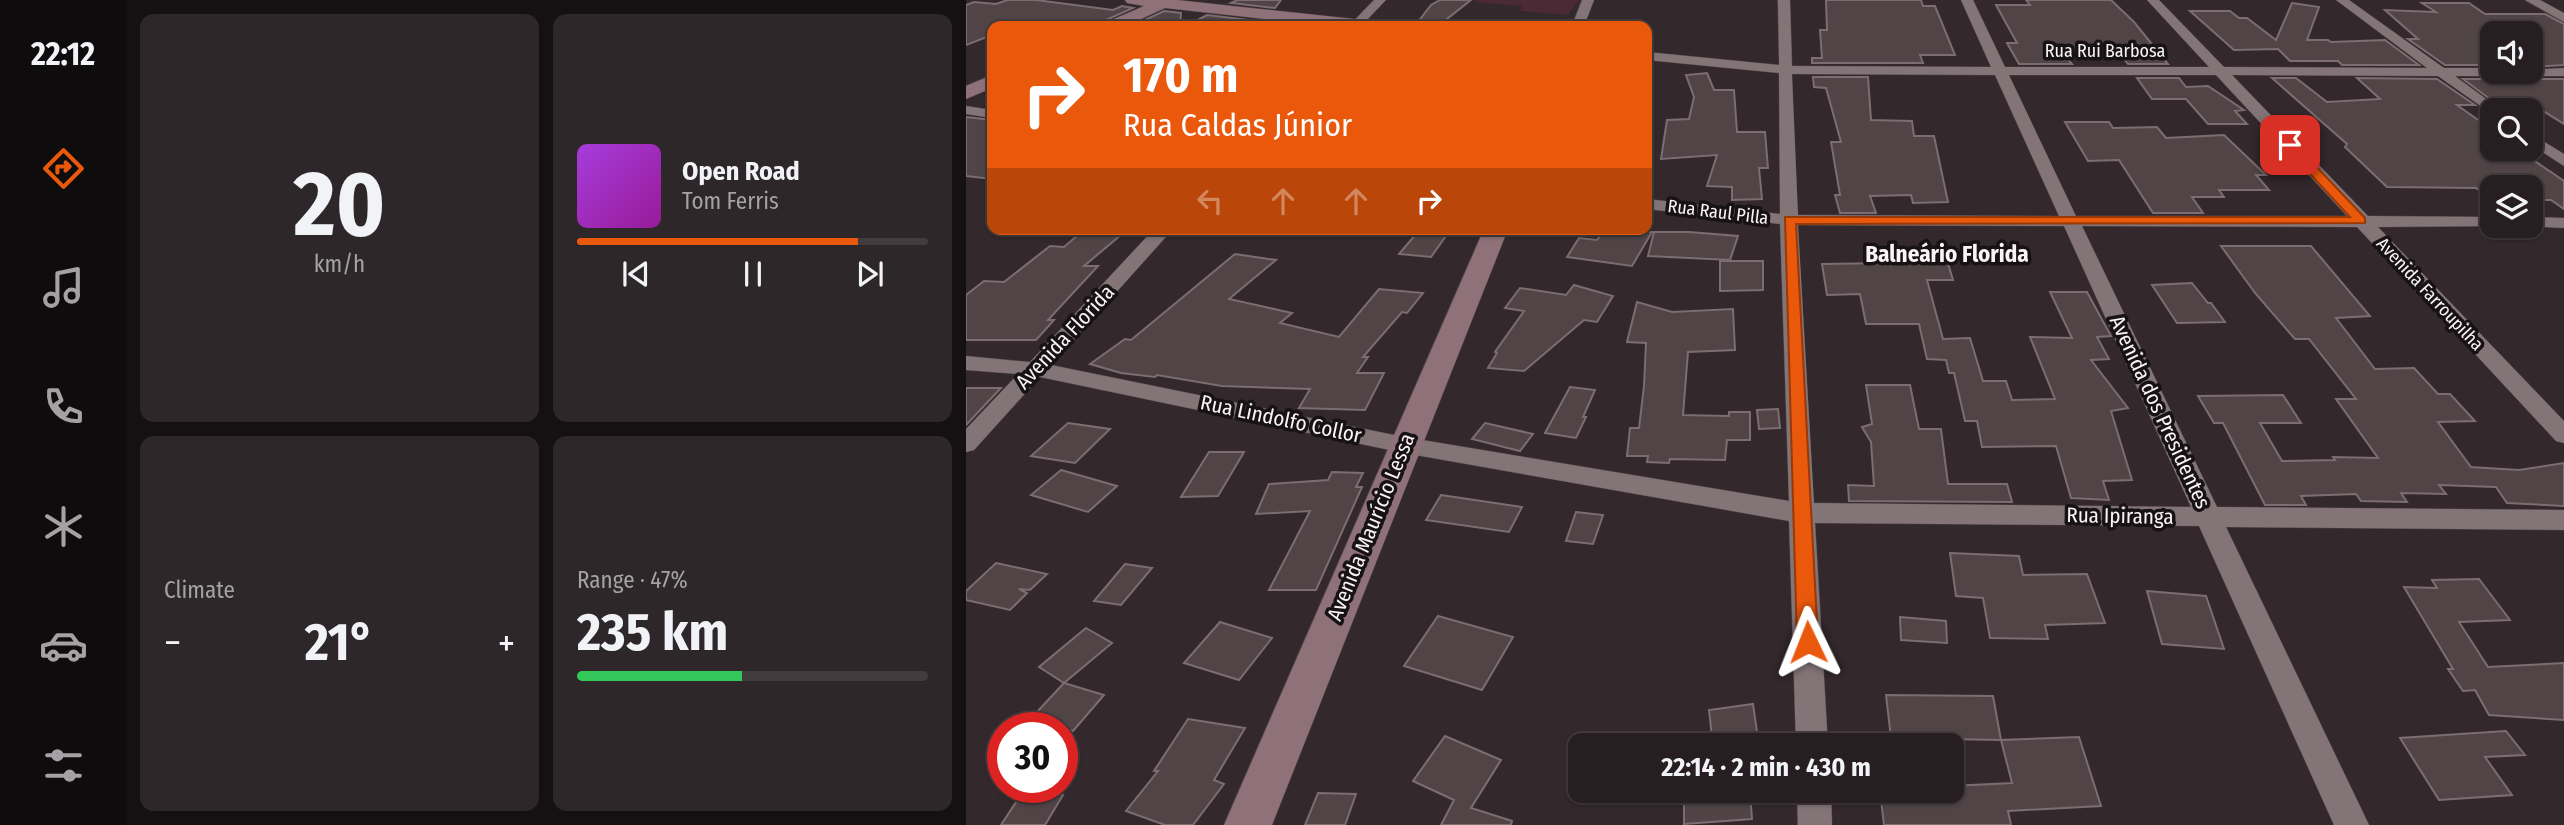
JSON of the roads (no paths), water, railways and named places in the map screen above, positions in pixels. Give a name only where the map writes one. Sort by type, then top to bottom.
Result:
[{"type":"street","points":[[1133,0],[1321,21]]},
{"type":"street","points":[[1365,21],[1380,0]]},
{"type":"street","points":[[1579,21],[1588,0]]},
{"type":"street","points":[[1784,0],[1789,220],[1811,733]]},
{"type":"street","name":"Avenida dos Presidentes","points":[[1966,0],[2353,825]]},
{"type":"street","name":"Avenida Farroupilha","points":[[2153,0],[2564,435]]},
{"type":"street","points":[[2342,0],[2480,100]]},
{"type":"street","points":[[2531,0],[2564,18]]},
{"type":"street","points":[[1124,21],[1167,2]]},
{"type":"street","name":"Rua Rui Barbosa","points":[[1652,56],[1784,69],[2564,72]]},
{"type":"street","points":[[966,93],[987,83]]},
{"type":"street","points":[[966,110],[987,113]]},
{"type":"street","points":[[2543,146],[2564,161]]},
{"type":"street","name":"Rua Raul Pilla","points":[[1652,205],[1789,220]]},
{"type":"street","points":[[1789,220],[2480,222]]},
{"type":"street","points":[[2543,222],[2564,223]]},
{"type":"street","name":"Avenida Florida","points":[[966,444],[1158,235]]},
{"type":"street","name":"Avenida Maurício Lessa","points":[[1248,825],[1404,444],[1493,235]]},
{"type":"street","name":"Rua Lindolfo Collor","points":[[966,363],[1035,369],[1404,444],[1802,513]]},
{"type":"street","name":"Rua Ipiranga","points":[[1802,513],[2564,520]]},
{"type":"street","points":[[1814,803],[1815,825]]},
{"type":"district","name":"Balneário Florida","points":[[1947,254]]}]
